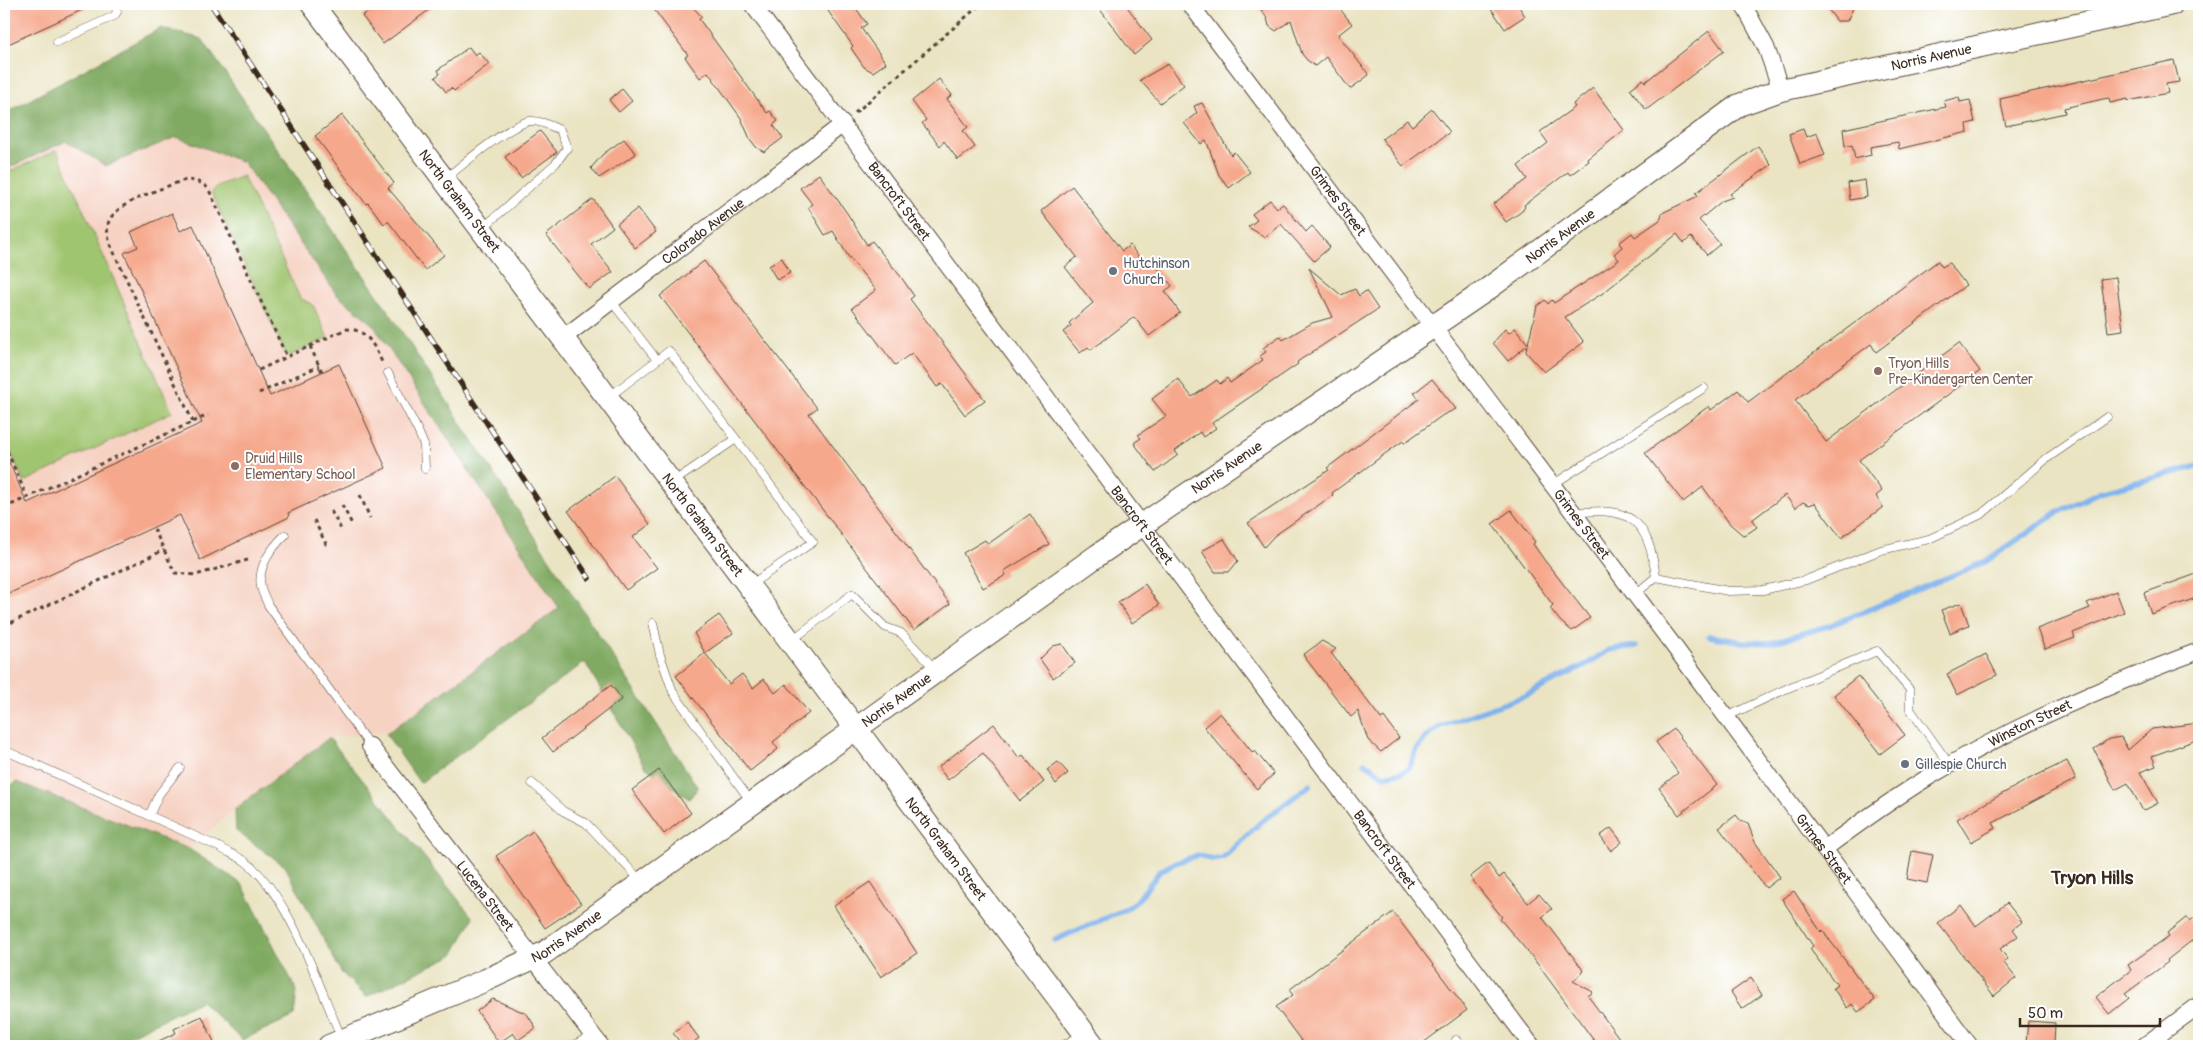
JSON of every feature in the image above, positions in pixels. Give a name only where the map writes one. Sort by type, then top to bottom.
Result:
[{"type":"street","name":"North Graham Street","points":[[312,4],[564,338],[789,642],[1090,1040]]},
{"type":"street","name":"Bancroft Street","points":[[752,4],[1532,1046]]},
{"type":"street","name":"Grimes Street","points":[[1190,4],[1434,326],[1970,1046]]},
{"type":"street","points":[[1743,4],[1766,47],[1781,90]]},
{"type":"street","name":"Norris Avenue","points":[[336,1043],[486,980],[544,953],[854,728],[1143,524],[1434,326],[1727,113],[1766,94],[1781,90],[2172,4]]},
{"type":"street","name":"Colorado Avenue","points":[[564,338],[843,124]]},
{"type":"street","name":"Winston Street","points":[[1824,849],[1876,811],[1950,765],[2052,711],[2109,685],[2199,651]]},
{"type":"street","name":"Lucena Street","points":[[370,746],[597,1041]]},
{"type":"street","points":[[2144,1046],[2199,1005]]},
{"type":"lane","points":[[57,42],[114,16],[117,12],[115,4]]},
{"type":"lane","points":[[444,179],[510,130],[529,121],[545,123],[560,130],[567,148],[556,163],[482,230]]},
{"type":"lane","points":[[612,302],[657,360]]},
{"type":"lane","points":[[608,397],[669,351],[813,542],[748,586]]},
{"type":"lane","points":[[388,373],[424,445],[425,469]]},
{"type":"lane","points":[[1552,485],[1704,388]]},
{"type":"lane","points":[[1656,577],[1728,592],[1763,590],[1806,580],[1882,550],[1929,539],[1982,514],[2046,459],[2107,417]]},
{"type":"lane","points":[[672,483],[736,439]]},
{"type":"lane","points":[[1573,513],[1601,510],[1627,514],[1643,530],[1653,553],[1656,577]]},
{"type":"lane","points":[[286,535],[270,549],[263,565],[260,586],[268,605],[370,746]]},
{"type":"lane","points":[[1634,595],[1656,577]]},
{"type":"lane","points":[[789,642],[852,594],[885,627],[901,633],[936,670]]},
{"type":"lane","points":[[653,623],[660,655],[673,692],[751,802]]},
{"type":"lane","points":[[1726,717],[1788,688],[1877,651],[1910,690],[1910,709],[1950,765]]},
{"type":"lane","points":[[4,750],[245,862],[268,885],[294,929],[336,1043]]},
{"type":"lane","points":[[149,816],[159,794],[180,768]]},
{"type":"lane","points":[[532,783],[562,811],[586,823],[642,882]]},
{"type":"lane","points":[[1062,1046],[1090,1040]]},
{"type":"lane","points":[[573,1046],[597,1041]]},
{"type":"path","points":[[843,124],[981,4]]},
{"type":"path","points":[[193,422],[110,244],[107,232],[109,221],[124,205],[190,179],[208,188],[287,357]]},
{"type":"path","points":[[259,370],[346,329],[357,329],[365,334],[373,344],[388,373]]},
{"type":"path","points":[[310,346],[322,372]]},
{"type":"path","points":[[260,393],[319,366]]},
{"type":"path","points":[[4,508],[208,415]]},
{"type":"path","points":[[4,444],[27,497]]},
{"type":"path","points":[[360,495],[370,518]]},
{"type":"path","points":[[342,505],[353,526]]},
{"type":"path","points":[[331,511],[342,531]]},
{"type":"path","points":[[314,520],[327,546]]},
{"type":"path","points":[[154,529],[175,573],[196,575],[250,559]]},
{"type":"path","points":[[4,626],[164,550]]},
{"type":"shaded area","name":"Druid Hills Elementary School","points":[[176,137],[243,162],[337,295],[372,323],[559,608],[390,731],[329,738],[235,809],[189,849],[17,782],[4,774],[4,170],[66,141],[106,166]]},
{"type":"green space","points":[[161,28],[202,39],[391,315],[698,788],[689,799],[645,767],[585,662],[420,783],[386,734],[559,608],[372,323],[337,295],[243,162],[176,137],[106,166],[66,141],[4,170],[4,114]]},
{"type":"green space","points":[[57,150],[172,412],[24,482],[4,438],[4,174]]},
{"type":"green space","points":[[243,176],[300,298],[313,305],[328,338],[287,357],[211,192],[219,185]]},
{"type":"green space","points":[[329,738],[473,918],[453,955],[366,997],[341,972],[285,866],[236,831],[235,809]]},
{"type":"green space","points":[[17,782],[189,849],[242,884],[297,991],[294,1016],[242,1040],[201,1001],[108,1046],[4,1046],[4,790]]},
{"type":"building","points":[[4,4],[95,4],[4,46]]},
{"type":"building","points":[[379,4],[437,4],[383,44],[362,16]]},
{"type":"building","points":[[650,4],[690,4],[702,17],[699,19],[767,113],[770,111],[778,121],[773,125],[783,138],[764,152],[756,147],[750,139],[741,118],[708,72],[700,78],[685,57],[688,55]]},
{"type":"building","points":[[823,4],[853,4],[867,24],[861,28],[886,63],[873,72],[864,67],[851,48],[853,46]]},
{"type":"building","points":[[1096,4],[1125,4],[1152,40],[1134,55]]},
{"type":"building","points":[[1269,4],[1336,4],[1352,24],[1338,35],[1369,75],[1350,89],[1326,57],[1315,66],[1302,54],[1291,20],[1276,31],[1269,26],[1267,18],[1261,10]]},
{"type":"building","points":[[1488,4],[1517,4],[1525,16],[1505,29]]},
{"type":"building","points":[[1824,4],[1855,4],[1847,21],[1837,21]]},
{"type":"building","points":[[1709,31],[1724,51],[1646,110],[1630,89],[1643,79],[1645,82]]},
{"type":"building","points":[[469,47],[475,55],[479,52],[489,64],[454,91],[451,88],[446,92],[435,77],[440,74],[438,70]]},
{"type":"building","points":[[2174,60],[2179,82],[2166,84],[2168,93],[2110,103],[2109,98],[2103,99],[2064,108],[2065,113],[2006,126],[2000,99]]},
{"type":"building","points":[[1168,64],[1184,85],[1160,103],[1140,80]]},
{"type":"building","points":[[939,79],[952,95],[947,99],[968,127],[963,131],[975,147],[958,160],[944,141],[940,146],[922,123],[926,120],[912,101]]},
{"type":"building","points":[[1593,88],[1624,130],[1588,159],[1589,161],[1570,175],[1568,172],[1524,205],[1525,207],[1521,212],[1506,222],[1493,204],[1527,179],[1518,166],[1548,143],[1540,132],[1575,107],[1573,104]]},
{"type":"building","points":[[622,89],[632,101],[619,112],[609,100]]},
{"type":"building","points":[[1959,97],[1960,102],[1970,100],[1975,122],[1967,124],[1968,132],[1899,149],[1898,142],[1870,147],[1871,155],[1855,159],[1852,145],[1845,147],[1843,129],[1946,107],[1944,101]]},
{"type":"building","points":[[1202,103],[1231,155],[1234,152],[1250,172],[1229,188],[1219,175],[1206,140],[1201,144],[1184,123],[1197,113],[1194,106]]},
{"type":"building","points":[[1432,109],[1450,132],[1403,166],[1382,139],[1407,120],[1412,126]]},
{"type":"building","points":[[342,115],[394,183],[388,188],[444,255],[425,270],[388,221],[384,224],[368,203],[366,204],[315,136]]},
{"type":"building","points":[[1803,129],[1806,137],[1817,133],[1825,155],[1800,164],[1789,134]]},
{"type":"building","points":[[540,131],[557,152],[521,178],[505,157]]},
{"type":"building","points":[[624,139],[636,154],[599,178],[591,168],[603,154]]},
{"type":"building","points":[[1758,146],[1771,165],[1730,194],[1733,197],[1722,201],[1699,220],[1720,244],[1707,255],[1691,237],[1684,243],[1677,234],[1603,293],[1565,317],[1584,342],[1544,372],[1526,352],[1527,345],[1508,361],[1493,343],[1505,329],[1509,333],[1515,328],[1528,344],[1537,306],[1545,300],[1548,304],[1552,300],[1554,303],[1619,260],[1614,254],[1622,247],[1619,243],[1632,233],[1635,237],[1660,220],[1662,213],[1698,196],[1696,193]]},
{"type":"building","points":[[819,174],[867,245],[872,241],[901,277],[914,296],[910,299],[985,400],[965,415],[942,384],[937,387],[912,353],[895,365],[852,308],[876,290],[848,256],[833,231],[825,235],[808,207],[812,204],[800,188]]},
{"type":"building","points":[[1865,180],[1867,197],[1850,200],[1848,183]]},
{"type":"building","name":"Hutchinson Church","points":[[1072,186],[1122,251],[1130,245],[1145,266],[1152,261],[1172,286],[1165,291],[1180,313],[1149,336],[1134,317],[1091,350],[1088,347],[1080,353],[1063,332],[1071,326],[1069,323],[1093,303],[1065,267],[1077,257],[1041,211]]},
{"type":"building","points":[[593,199],[613,227],[591,244],[613,272],[589,289],[546,235]]},
{"type":"building","points":[[1270,200],[1277,208],[1283,204],[1306,232],[1312,226],[1330,247],[1314,261],[1281,224],[1265,237],[1248,227],[1257,220],[1252,214]]},
{"type":"building","points":[[638,208],[656,232],[635,248],[617,224]]},
{"type":"building","points":[[172,213],[180,231],[193,225],[270,396],[339,364],[386,468],[288,513],[289,517],[200,560],[180,515],[8,594],[4,585],[4,451],[27,503],[202,423],[124,253],[138,247],[131,232]]},
{"type":"building","points":[[782,258],[790,273],[777,280],[769,266]]},
{"type":"building","points":[[704,261],[817,408],[809,414],[950,604],[914,630],[660,296]]},
{"type":"building","points":[[1938,261],[1942,267],[1949,263],[1966,285],[1876,352],[1871,344],[1795,400],[1826,442],[1959,343],[1980,371],[1859,460],[1882,491],[1876,496],[1883,507],[1841,538],[1815,503],[1809,505],[1803,502],[1795,508],[1785,495],[1752,520],[1757,527],[1744,536],[1730,524],[1703,487],[1683,502],[1645,453],[1709,406],[1711,410],[1738,390],[1748,402]]},
{"type":"building","points":[[1309,268],[1341,295],[1355,289],[1359,296],[1366,291],[1378,309],[1297,362],[1298,364],[1212,423],[1216,428],[1203,437],[1200,432],[1175,451],[1178,455],[1155,472],[1134,443],[1141,438],[1138,435],[1166,416],[1152,399],[1178,379],[1192,397],[1217,380],[1220,384],[1227,378],[1230,383],[1263,360],[1260,356],[1266,352],[1263,348],[1280,336],[1283,340],[1312,323],[1333,317]]},
{"type":"building","points":[[2116,277],[2123,330],[2108,332],[2101,279]]},
{"type":"building","points":[[1432,379],[1456,409],[1443,415],[1404,443],[1403,441],[1386,453],[1332,493],[1333,495],[1274,536],[1264,547],[1248,523],[1329,470],[1327,468],[1419,399],[1414,393]]},
{"type":"building","points":[[615,476],[650,524],[633,537],[657,568],[626,590],[568,511]]},
{"type":"building","points":[[1511,510],[1535,542],[1533,544],[1545,561],[1590,618],[1572,631],[1561,622],[1550,608],[1553,605],[1492,524]]},
{"type":"building","points":[[1030,514],[1049,544],[1004,571],[1006,575],[983,588],[963,553],[985,540],[988,544]]},
{"type":"building","points":[[1224,539],[1238,561],[1229,572],[1215,572],[1202,551]]},
{"type":"building","points":[[2199,573],[2199,597],[2151,614],[2144,593]]},
{"type":"building","points":[[1145,584],[1159,605],[1132,623],[1118,602]]},
{"type":"building","points":[[2116,591],[2124,612],[2073,633],[2075,638],[2045,649],[2037,629],[2090,608],[2087,603]]},
{"type":"building","points":[[1961,603],[1969,625],[1950,633],[1941,610]]},
{"type":"building","points":[[719,615],[733,633],[705,653],[694,633]]},
{"type":"building","points":[[1322,641],[1336,649],[1331,653],[1381,719],[1384,717],[1399,738],[1381,752],[1368,740],[1358,711],[1351,717],[1303,655]]},
{"type":"building","points":[[1062,644],[1075,663],[1053,678],[1040,659],[1053,646]]},
{"type":"building","points":[[705,653],[729,684],[742,674],[753,688],[764,679],[775,693],[786,684],[809,713],[773,742],[778,749],[750,771],[676,676]]},
{"type":"building","points":[[1986,654],[1997,675],[1957,695],[1947,674]]},
{"type":"building","points":[[1858,676],[1905,735],[1880,754],[1834,695]]},
{"type":"building","points":[[611,685],[622,699],[553,752],[542,738]]},
{"type":"building","points":[[1220,713],[1253,753],[1255,751],[1274,774],[1257,789],[1204,727]]},
{"type":"building","points":[[2199,723],[2199,739],[2152,756],[2156,766],[2140,772],[2158,803],[2143,811],[2128,783],[2115,790],[2094,749],[2109,739],[2121,737],[2128,750],[2152,729]]},
{"type":"building","points":[[994,724],[1019,758],[1023,755],[1044,782],[1020,801],[983,753],[948,780],[938,767]]},
{"type":"building","points":[[1674,729],[1717,785],[1679,815],[1659,788],[1678,773],[1656,742]]},
{"type":"building","points":[[2067,761],[2076,779],[1993,823],[1996,828],[1971,842],[1957,819],[2029,779]]},
{"type":"building","points":[[1058,762],[1068,773],[1056,784],[1047,770]]},
{"type":"building","points":[[659,770],[691,813],[664,834],[632,790]]},
{"type":"building","points":[[1736,815],[1741,821],[1748,824],[1755,842],[1780,877],[1766,888],[1719,828]]},
{"type":"building","points":[[1611,828],[1622,842],[1611,851],[1600,836]]},
{"type":"building","points":[[533,831],[581,904],[545,928],[496,856]]},
{"type":"building","points":[[1912,851],[1933,855],[1927,883],[1907,879]]},
{"type":"building","points":[[1488,863],[1499,878],[1504,874],[1528,903],[1539,894],[1552,909],[1542,917],[1584,971],[1573,981],[1593,992],[1588,996],[1625,1046],[1598,1046],[1533,958],[1500,919],[1502,917],[1470,877]]},
{"type":"building","points":[[870,882],[917,953],[881,977],[834,906]]},
{"type":"building","points":[[1794,891],[1821,932],[1822,930],[1875,1000],[1858,1012],[1852,1004],[1847,1008],[1833,988],[1837,985],[1810,949],[1813,946],[1782,899]]},
{"type":"building","points":[[2007,903],[2022,922],[2013,929],[2018,936],[2000,949],[2008,959],[2004,963],[2016,978],[1994,996],[1938,923],[1961,905],[1976,926]]},
{"type":"building","points":[[1393,912],[1467,1010],[1419,1046],[1305,1046],[1276,1007],[1293,995],[1289,990]]},
{"type":"building","points":[[2199,914],[2199,935],[2167,960],[2168,962],[2125,994],[2129,998],[2109,1014],[2096,997],[2131,970],[2128,965],[2169,936],[2167,933],[2187,917],[2190,921]]},
{"type":"building","points":[[1751,978],[1762,995],[1742,1009],[1731,992]]},
{"type":"building","points":[[493,999],[527,1014],[536,1028],[518,1040],[513,1033],[499,1043],[477,1011]]},
{"type":"building","points":[[202,1016],[214,1042],[195,1046],[148,1046],[176,1033],[174,1029]]},
{"type":"building","points":[[2028,1021],[2055,1023],[2054,1045],[2026,1043]]},
{"type":"building","points":[[687,1022],[699,1038],[689,1046],[683,1046],[673,1033]]},
{"type":"waterway","points":[[1709,636],[1743,642],[1770,643],[1831,625],[1985,562],[2055,514],[2099,492],[2199,466]]},
{"type":"waterway","points":[[1365,763],[1384,776],[1403,772],[1409,768],[1417,749],[1426,737],[1441,726],[1525,696],[1587,664],[1609,650],[1636,646]]},
{"type":"waterway","points":[[1055,940],[1126,909],[1137,901],[1160,871],[1173,864],[1198,855],[1213,860],[1223,858],[1261,822],[1310,785]]},
{"type":"railway","points":[[211,4],[589,578]]},
{"type":"place","name":"Hutchinson Church","points":[[1113,271]]},
{"type":"place","name":"Tryon Hills Pre-Kindergarten Center","points":[[1878,371]]},
{"type":"place","name":"Druid Hills Elementary School","points":[[235,466]]},
{"type":"place","name":"Gillespie Church","points":[[1905,764]]},
{"type":"district","name":"Tryon Hills","points":[[2092,878]]}]
